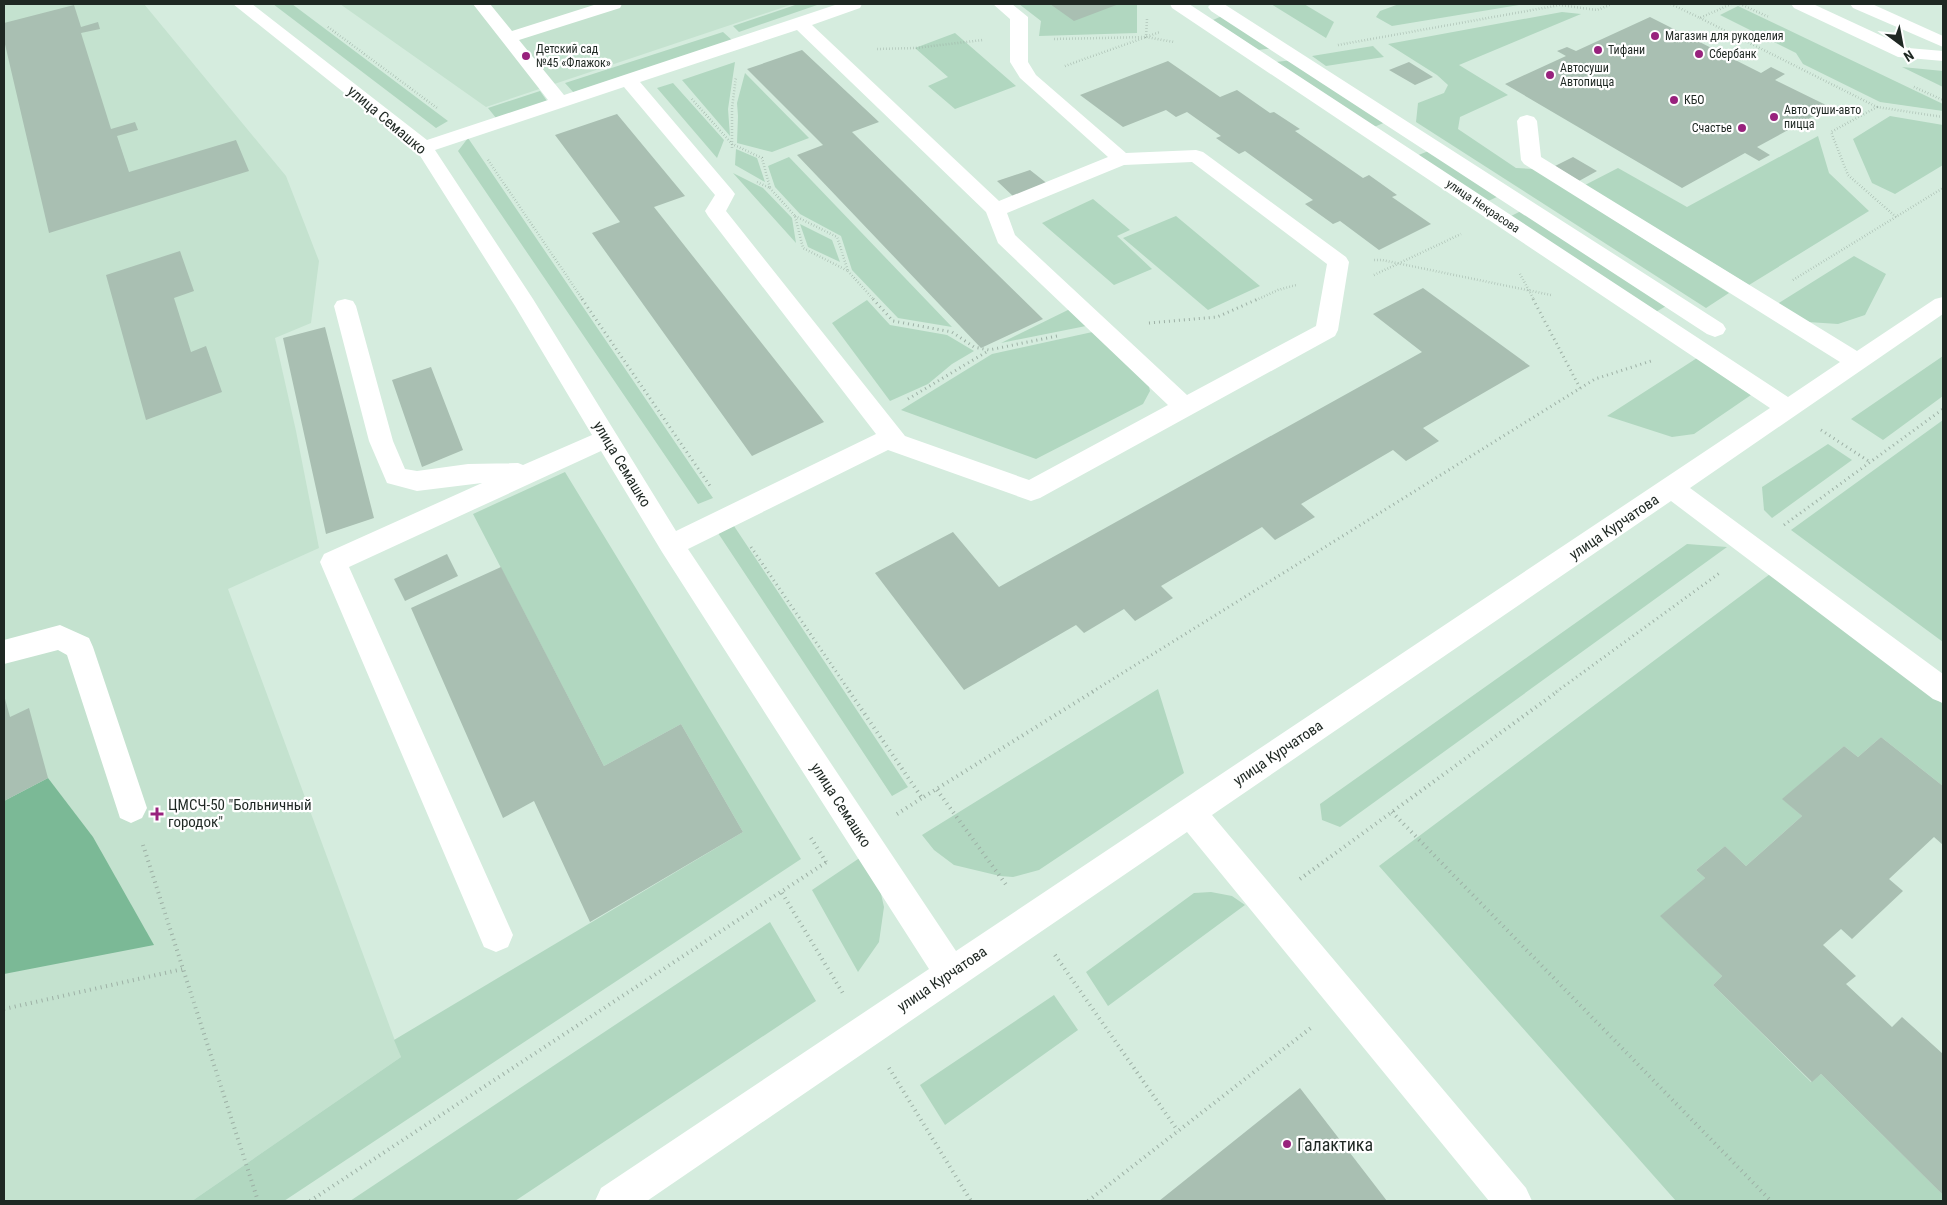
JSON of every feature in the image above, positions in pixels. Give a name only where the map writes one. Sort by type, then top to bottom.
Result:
[{"type":"street","name":"улица Семашко","points":[[242,4],[424,147],[525,304],[671,545],[951,973]]},
{"type":"street","points":[[481,4],[560,102]]},
{"type":"street","points":[[508,38],[614,4]]},
{"type":"street","points":[[424,147],[800,24],[854,4]]},
{"type":"street","points":[[1002,4],[1019,18],[1019,62],[1029,78],[1120,159]]},
{"type":"street","name":"улица Некрасова","points":[[1178,4],[1206,11],[1715,329]]},
{"type":"street","points":[[1800,4],[1904,53],[1943,56]]},
{"type":"street","points":[[1859,4],[1943,42]]},
{"type":"street","name":"улица Некрасова","points":[[1206,11],[1498,216],[1789,409]]},
{"type":"street","points":[[800,24],[996,210],[1005,238],[1185,407]]},
{"type":"street","points":[[628,80],[724,194],[715,211],[896,443],[1031,491],[1327,330],[1338,262],[1196,156],[1120,159],[996,210]]},
{"type":"street","points":[[1527,121],[1531,160],[1858,362]]},
{"type":"street","name":"улица Курчатова","points":[[614,1201],[1943,304]]},
{"type":"street","points":[[345,306],[381,441],[396,476],[417,481],[468,474],[530,473]]},
{"type":"street","points":[[671,545],[892,437]]},
{"type":"street","points":[[496,935],[333,562],[607,438]]},
{"type":"street","points":[[1672,488],[1943,690]]},
{"type":"street","points":[[4,652],[60,637],[79,647],[131,808]]},
{"type":"street","points":[[1190,812],[1513,1201]]},
{"type":"path","points":[[1496,17],[1559,5],[1597,10],[1612,4]]},
{"type":"path","points":[[1671,4],[1877,107],[1943,117]]},
{"type":"path","points":[[1700,18],[1731,4]]},
{"type":"path","points":[[1029,78],[1146,37],[1206,11]]},
{"type":"path","points":[[828,50],[915,48],[963,41],[1146,37]]},
{"type":"path","points":[[732,152],[732,108],[743,42]]},
{"type":"path","points":[[665,68],[732,144],[762,158],[770,188]]},
{"type":"path","points":[[1877,107],[1831,132],[1848,175],[1896,217]]},
{"type":"path","points":[[754,180],[770,188],[795,216],[837,238],[848,271]]},
{"type":"path","points":[[795,216],[803,248],[848,271],[893,321]]},
{"type":"path","points":[[1333,294],[1498,216],[1500,236],[1580,388]]},
{"type":"path","points":[[1338,262],[1382,260],[1555,296]]},
{"type":"path","points":[[875,415],[931,388],[957,369],[989,350]]},
{"type":"path","points":[[1789,409],[1870,463]]},
{"type":"path","points":[[1266,904],[1943,409]]},
{"type":"path","points":[[937,790],[1178,1131]]},
{"type":"path","points":[[310,1201],[782,893],[922,798]]},
{"type":"path","points":[[131,808],[258,1201]]},
{"type":"path","points":[[1392,812],[1772,1201]]},
{"type":"path","points":[[782,893],[971,1201]]},
{"type":"path","points":[[4,1009],[183,969]]},
{"type":"path","points":[[1088,1201],[1346,1001]]},
{"type":"shaded area","name":"ЦМСЧ-50 \"Больничный городок\"","points":[[4,4],[144,4],[286,176],[319,261],[311,323],[275,338],[319,548],[228,589],[401,1057],[192,1201],[4,1201]]},
{"type":"shaded area","points":[[273,4],[292,4],[448,121],[436,128]]},
{"type":"shaded area","name":"Детский сад №45 «Флажок»","points":[[340,4],[793,4],[486,107]]},
{"type":"shaded area","points":[[798,4],[820,4],[739,32],[733,26]]},
{"type":"shaded area","points":[[1019,4],[1137,4],[1137,33],[1039,36],[1041,21]]},
{"type":"shaded area","points":[[1271,4],[1304,4],[1334,22],[1326,38]]},
{"type":"shaded area","points":[[1399,4],[1525,4],[1392,26],[1376,17],[1380,11]]},
{"type":"shaded area","points":[[1738,6],[1943,104],[1943,111],[1880,102],[1803,64],[1796,53],[1720,15]]},
{"type":"shaded area","points":[[1562,12],[1581,14],[1459,65],[1508,95],[1460,117],[1458,129],[1516,168],[1534,169],[1729,293],[1706,308],[1416,122],[1418,103],[1444,93],[1448,85],[1437,75],[1388,44]]},
{"type":"shaded area","points":[[1224,15],[1273,48],[1258,50],[1213,20]]},
{"type":"shaded area","points":[[723,32],[733,41],[574,93],[565,83]]},
{"type":"shaded area","points":[[955,33],[1016,86],[955,109],[928,86],[948,77],[915,48]]},
{"type":"shaded area","points":[[1373,46],[1384,57],[1326,66],[1312,56]]},
{"type":"shaded area","points":[[1293,60],[1388,121],[1372,128],[1276,62]]},
{"type":"shaded area","points":[[735,62],[728,109],[730,136],[682,80]]},
{"type":"shaded area","points":[[1902,67],[1943,71],[1943,87]]},
{"type":"shaded area","points":[[745,73],[809,138],[772,152],[737,143],[737,103]]},
{"type":"shaded area","points":[[673,83],[724,140],[717,158],[657,88]]},
{"type":"shaded area","points":[[540,91],[547,101],[496,118],[488,108]]},
{"type":"shaded area","points":[[1890,116],[1943,125],[1943,165],[1895,194],[1872,183],[1853,139]]},
{"type":"shaded area","points":[[1818,136],[1829,173],[1869,211],[1749,285],[1585,185],[1618,168],[1687,207]]},
{"type":"shaded area","points":[[468,138],[713,498],[698,504],[458,151]]},
{"type":"shaded area","points":[[736,149],[757,158],[765,182],[735,165]]},
{"type":"shaded area","points":[[1431,150],[1499,196],[1486,202],[1416,156]]},
{"type":"shaded area","points":[[789,157],[952,327],[898,318],[852,270],[841,236],[800,214],[775,187],[768,166]]},
{"type":"shaded area","points":[[733,173],[763,188],[792,218],[796,243]]},
{"type":"shaded area","points":[[1093,199],[1130,230],[1117,236],[1152,269],[1114,285],[1042,223]]},
{"type":"shaded area","points":[[1523,210],[1668,305],[1654,313],[1509,217]]},
{"type":"shaded area","points":[[1176,216],[1260,286],[1208,310],[1123,238]]},
{"type":"shaded area","points":[[800,224],[832,240],[840,262],[808,247]]},
{"type":"shaded area","points":[[1854,256],[1886,274],[1865,315],[1838,324],[1808,322],[1777,304]]},
{"type":"shaded area","points":[[867,300],[890,325],[947,335],[974,351],[952,364],[928,384],[890,401],[832,323]]},
{"type":"shaded area","points":[[1072,308],[1091,325],[1001,343]]},
{"type":"shaded area","points":[[1097,331],[1147,378],[1150,391],[1143,404],[1036,459],[901,410],[992,354]]},
{"type":"shaded area","points":[[1943,356],[1943,396],[1883,440],[1851,419]]},
{"type":"shaded area","points":[[1697,358],[1751,395],[1694,434],[1672,437],[1607,416]]},
{"type":"shaded area","points":[[1943,420],[1943,642],[1791,530]]},
{"type":"shaded area","points":[[1828,444],[1852,460],[1772,518],[1764,510],[1762,487]]},
{"type":"shaded area","points":[[565,472],[801,859],[284,1201],[192,1201],[401,1057],[394,1040],[743,832],[681,724],[604,766],[473,514]]},
{"type":"shaded area","points":[[734,526],[908,787],[892,796],[718,533]]},
{"type":"shaded area","points":[[1687,544],[1727,547],[1340,827],[1322,820],[1320,804]]},
{"type":"shaded area","points":[[1770,574],[1943,704],[1943,786],[1881,737],[1858,757],[1844,746],[1783,799],[1802,816],[1746,866],[1725,846],[1696,870],[1705,878],[1661,916],[1722,976],[1713,985],[1811,1082],[1821,1074],[1943,1195],[1943,1201],[1676,1201],[1379,866]]},
{"type":"shaded area","points":[[1158,689],[1184,773],[1039,870],[1013,877],[1000,876],[954,865],[934,850],[922,835]]},
{"type":"shaded area","points":[[861,857],[879,885],[884,907],[879,942],[858,972],[812,890]]},
{"type":"shaded area","points":[[1211,892],[1232,896],[1245,905],[1108,1006],[1086,972],[1194,893]]},
{"type":"shaded area","points":[[770,922],[816,1001],[515,1201],[350,1201]]},
{"type":"shaded area","points":[[1054,995],[1078,1030],[945,1125],[920,1085]]},
{"type":"green space","points":[[48,778],[93,837],[154,945],[4,974],[4,801]]},
{"type":"building","points":[[1050,4],[1119,4],[1074,21]]},
{"type":"building","points":[[74,5],[81,27],[98,22],[100,29],[81,33],[111,129],[135,122],[138,130],[117,136],[129,172],[236,140],[249,171],[49,233],[4,40],[4,23]]},
{"type":"building","name":"КБО","points":[[1650,17],[1761,73],[1771,67],[1785,74],[1775,80],[1830,107],[1757,147],[1770,155],[1759,161],[1745,153],[1682,188],[1505,84],[1566,56],[1557,51],[1567,47],[1576,51]]},
{"type":"building","points":[[802,50],[879,122],[852,132],[1043,319],[981,348],[797,155],[823,145],[747,69]]},
{"type":"building","points":[[1168,61],[1220,97],[1237,90],[1270,113],[1274,112],[1300,129],[1295,131],[1363,178],[1369,175],[1397,195],[1392,197],[1431,224],[1379,250],[1340,221],[1333,224],[1305,204],[1313,200],[1245,151],[1239,154],[1216,138],[1221,136],[1187,112],[1176,117],[1166,110],[1123,127],[1080,95]]},
{"type":"building","points":[[1409,62],[1433,77],[1415,85],[1389,70]]},
{"type":"building","points":[[617,114],[685,196],[654,207],[824,422],[752,456],[592,233],[620,222],[555,135]]},
{"type":"building","points":[[1573,157],[1597,171],[1579,181],[1555,166]]},
{"type":"building","points":[[1030,170],[1049,185],[1015,198],[997,181]]},
{"type":"building","points":[[180,251],[194,291],[174,298],[191,352],[206,346],[222,392],[146,420],[106,275]]},
{"type":"building","points":[[1423,288],[1530,366],[1423,428],[1439,441],[1406,461],[1393,450],[1301,504],[1315,517],[1275,540],[1262,527],[1161,586],[1173,598],[1135,621],[1124,609],[1084,633],[1076,625],[964,690],[875,573],[953,532],[999,587],[1422,352],[1373,314]]},
{"type":"building","points":[[325,327],[374,518],[326,534],[283,338]]},
{"type":"building","points":[[431,367],[463,450],[422,467],[392,380]]},
{"type":"building","points":[[447,554],[458,576],[405,601],[394,579]]},
{"type":"building","points":[[501,567],[604,766],[681,724],[743,832],[590,922],[534,801],[503,818],[411,608]]},
{"type":"building","points":[[4,695],[10,717],[29,708],[48,778],[4,801]]},
{"type":"building","points":[[1881,737],[1943,786],[1943,845],[1934,837],[1889,879],[1903,891],[1852,939],[1841,929],[1823,945],[1856,976],[1846,984],[1892,1027],[1902,1017],[1943,1054],[1943,1195],[1821,1074],[1812,1082],[1713,985],[1722,976],[1660,916],[1705,878],[1696,870],[1725,846],[1746,866],[1802,816],[1782,799],[1844,746],[1858,757]]},
{"type":"building","name":"Галактика","points":[[1300,1088],[1387,1201],[1159,1201]]},
{"type":"place","name":"Магазин для рукоделия","points":[[1655,36]]},
{"type":"place","name":"Тифани","points":[[1598,50]]},
{"type":"place","name":"Сбербанк","points":[[1699,54]]},
{"type":"place","name":"Детский сад №45 «Флажок»","points":[[526,56]]},
{"type":"place","name":"Автосуши Автопицца","points":[[1550,75]]},
{"type":"place","name":"КБО","points":[[1674,100]]},
{"type":"place","name":"Авто суши-авто пицца","points":[[1774,117]]},
{"type":"place","name":"Счастье","points":[[1742,128]]},
{"type":"place","name":"ЦМСЧ-50 \"Больничный городок\"","points":[[157,814]]},
{"type":"place","name":"Галактика","points":[[1287,1144]]}]
